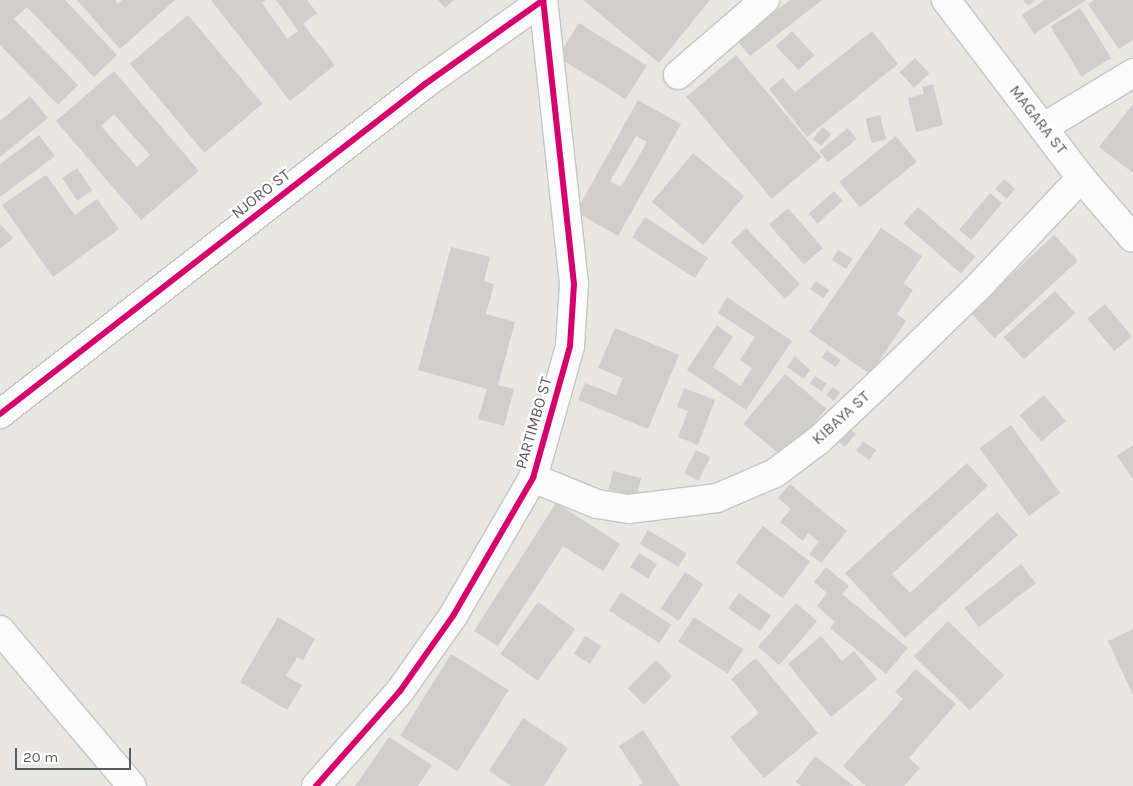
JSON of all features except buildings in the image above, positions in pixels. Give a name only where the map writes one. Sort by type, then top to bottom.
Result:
[{"type":"street","name":"NJORO ST","points":[[0,414],[425,84],[543,0]]},
{"type":"street","name":"PARTIMBO ST","points":[[316,786],[400,691],[453,616],[533,478],[570,346],[574,284],[543,0]]},
{"type":"street","points":[[678,75],[765,0]]},
{"type":"street","name":"MAGARA ST","points":[[946,0],[1044,126],[1081,178],[1133,238]]},
{"type":"street","points":[[1044,126],[1133,73]]},
{"type":"street","name":"KIBAYA ST","points":[[533,478],[597,504],[629,509],[717,498],[775,473],[818,440],[893,370],[981,284],[1081,178]]},
{"type":"street","points":[[0,630],[132,786]]},
{"type":"cycle path","points":[[0,414],[425,84],[543,0]]},
{"type":"cycle path","points":[[316,786],[400,691],[453,616],[533,478],[570,346],[574,284],[543,0]]}]
